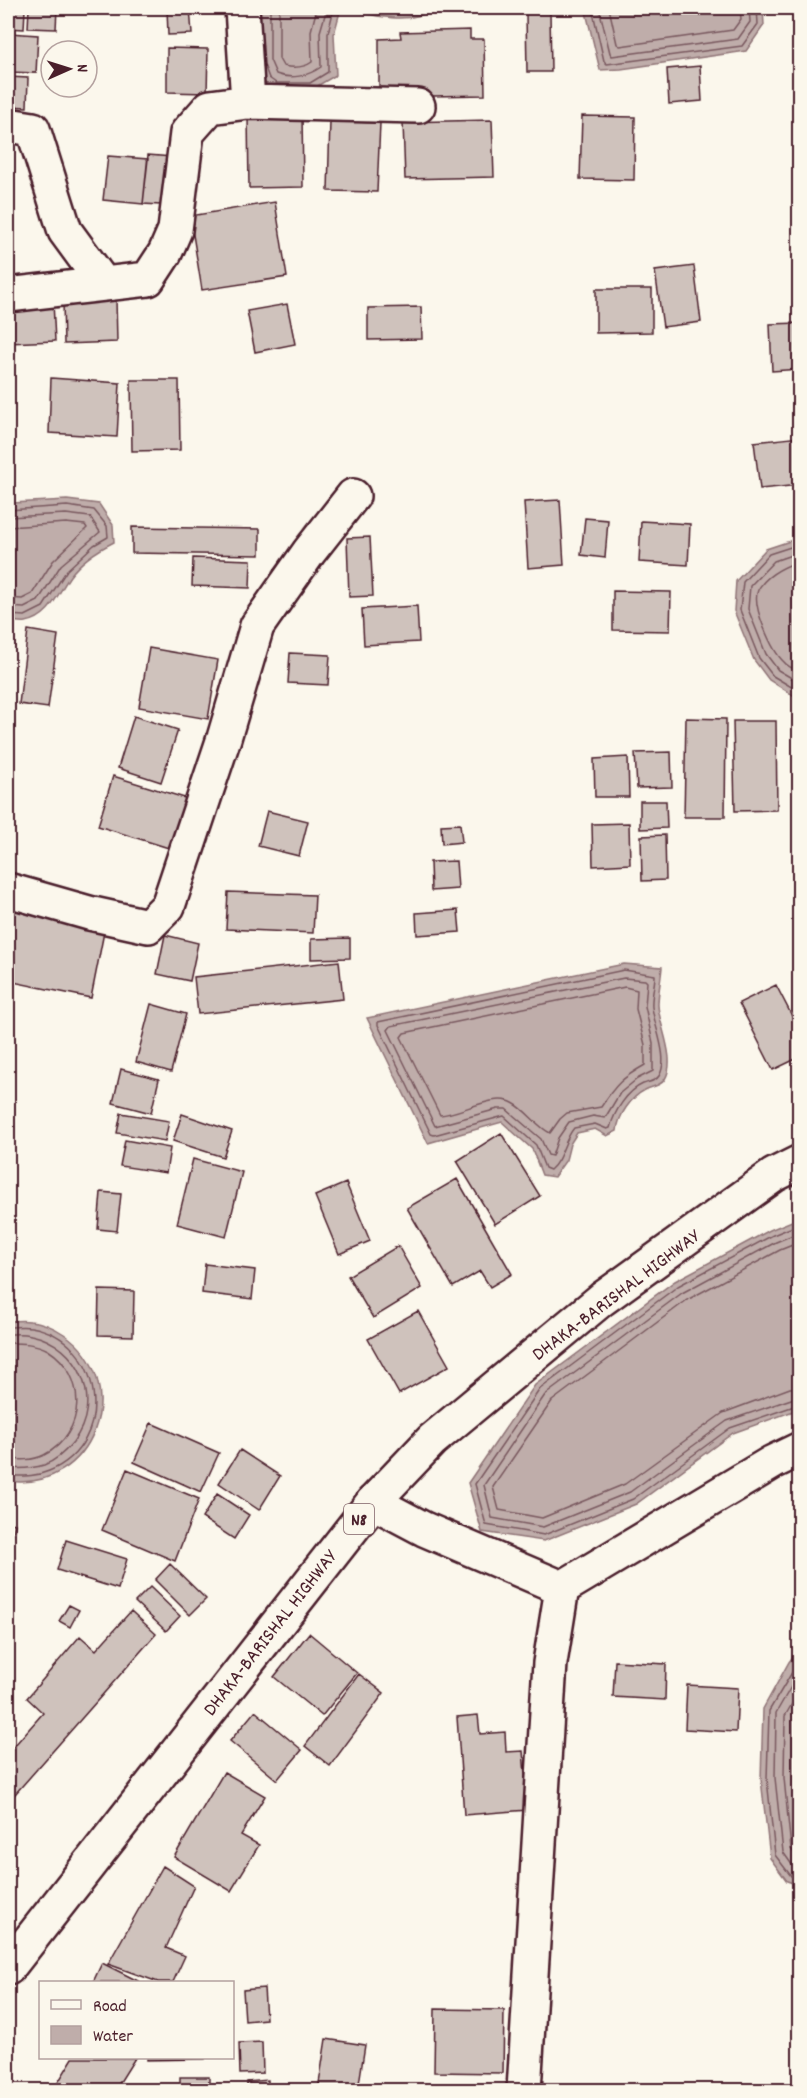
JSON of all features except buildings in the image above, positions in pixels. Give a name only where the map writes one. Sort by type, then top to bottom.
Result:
[{"type":"main road","points":[[242,8],[248,102]]},
{"type":"main road","points":[[8,295],[148,279],[165,253],[175,230],[187,133],[210,107],[248,102],[418,106]]},
{"type":"main road","points":[[8,124],[33,129],[64,231],[103,283]]},
{"type":"main road","points":[[8,890],[148,926],[168,906],[224,738],[257,626],[309,552],[353,496]]},
{"type":"main road","name":"DHAKA-BARISHAL HIGHWAY","points":[[8,1968],[373,1502],[432,1440],[602,1299],[774,1175],[800,1162]]},
{"type":"main road","points":[[562,1588],[773,1462],[800,1449]]},
{"type":"main road","points":[[373,1502],[424,1529],[562,1588]]},
{"type":"main road","points":[[524,2091],[549,1674],[562,1588]]},
{"type":"water","points":[[256,8],[341,8],[334,34],[336,75],[312,89],[273,89],[264,82],[257,63]]},
{"type":"water","points":[[341,8],[439,8],[414,17],[390,18]]},
{"type":"water","points":[[585,8],[763,8],[764,25],[746,51],[600,70]]},
{"type":"water","points":[[67,500],[99,504],[113,525],[114,542],[79,565],[41,616],[26,622],[8,621],[8,505]]},
{"type":"water","points":[[800,538],[799,699],[769,680],[754,660],[734,611],[736,581],[766,549]]},
{"type":"water","points":[[624,964],[662,967],[658,1005],[669,1062],[663,1082],[640,1093],[630,1102],[620,1119],[617,1131],[607,1136],[595,1129],[577,1133],[570,1144],[566,1160],[554,1177],[542,1175],[532,1149],[502,1122],[428,1143],[367,1018]]},
{"type":"water","points":[[799,1218],[799,1409],[733,1433],[636,1504],[544,1541],[482,1532],[468,1483],[535,1385],[675,1281],[770,1230]]},
{"type":"water","points":[[8,1321],[39,1323],[64,1334],[85,1355],[97,1379],[100,1405],[94,1430],[82,1453],[63,1470],[38,1480],[8,1481]]},
{"type":"water","points":[[799,1649],[799,1885],[787,1881],[770,1858],[761,1779],[763,1709],[789,1662]]}]
